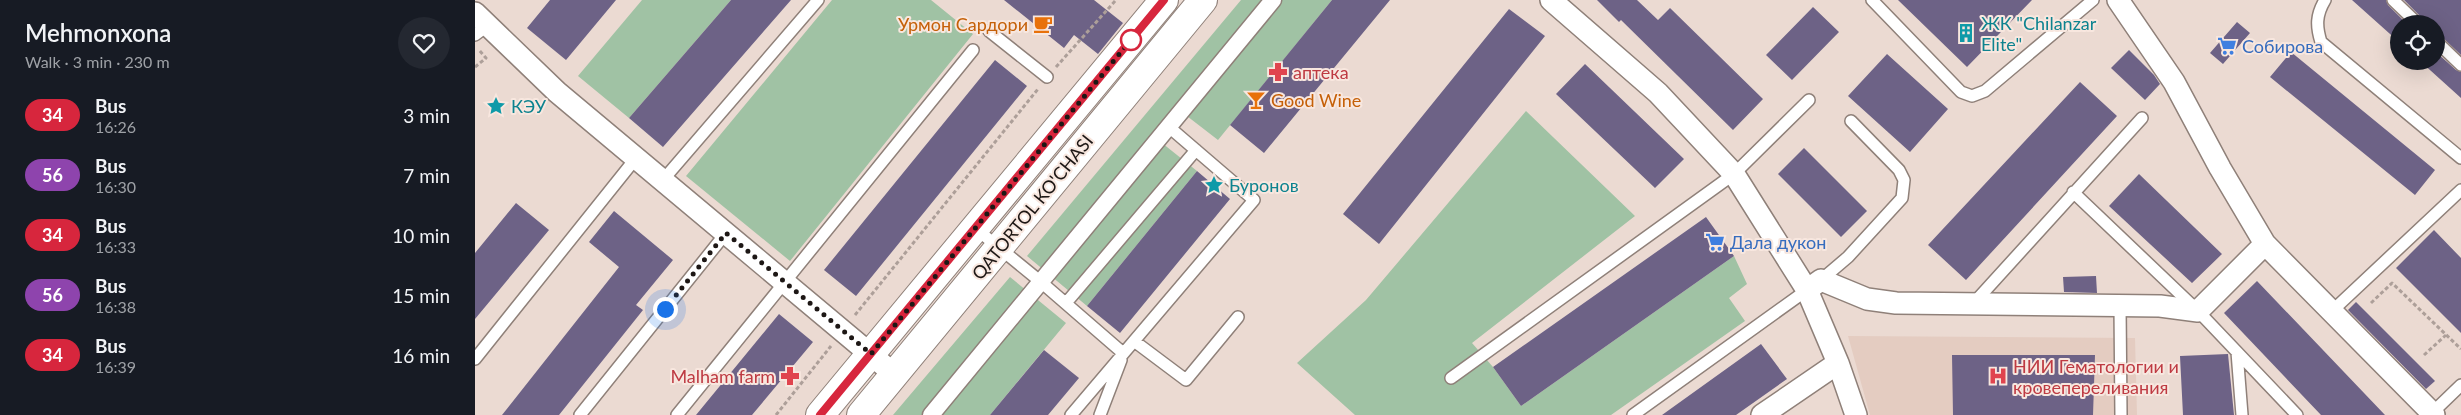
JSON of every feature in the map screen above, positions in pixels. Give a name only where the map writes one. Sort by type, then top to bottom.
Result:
[{"type":"main road","name":"QATORTOL KO'CHASI","points":[[820,415],[1164,0]]},
{"type":"main road","name":"QATORTOL KO'CHASI","points":[[861,415],[1203,0]]},
{"type":"street","points":[[931,415],[1273,0]]},
{"type":"street","points":[[1551,0],[1658,93],[1734,174],[1814,285],[1856,415]]},
{"type":"street","points":[[2118,0],[2174,82],[2220,168],[2265,244],[2433,414]]},
{"type":"street","points":[[479,25],[895,374]]},
{"type":"street","points":[[1814,285],[1867,299],[1896,303],[2160,306],[2198,311],[2265,244]]},
{"type":"street","points":[[1762,415],[1838,363]]},
{"type":"lane","points":[[663,180],[818,0]]},
{"type":"lane","points":[[1872,0],[1961,92],[1972,96],[1985,91],[2093,0]]},
{"type":"lane","points":[[2325,0],[2318,11],[2317,27],[2321,42],[2461,158]]},
{"type":"lane","points":[[2393,0],[2409,15]]},
{"type":"lane","points":[[989,31],[1047,77]]},
{"type":"lane","points":[[677,415],[973,50]]},
{"type":"lane","points":[[2445,50],[2461,65]]},
{"type":"lane","points":[[1451,378],[1734,174],[1809,100]]},
{"type":"lane","points":[[1973,304],[2142,118]]},
{"type":"lane","points":[[1633,415],[1814,285],[1848,257],[1901,198],[1904,180],[1899,170],[1851,121]]},
{"type":"lane","points":[[1071,415],[1254,200],[1169,127]]},
{"type":"lane","points":[[1065,303],[1196,150]]},
{"type":"lane","points":[[475,359],[636,158]]},
{"type":"lane","points":[[2331,312],[2461,190]]},
{"type":"lane","points":[[2073,192],[2198,311],[2297,415]]},
{"type":"lane","points":[[975,228],[1123,353]]},
{"type":"lane","points":[[580,415],[726,233]]},
{"type":"lane","points":[[2121,306],[2121,415]]},
{"type":"lane","points":[[1134,341],[1186,380],[1238,317]]},
{"type":"lane","points":[[2237,352],[2242,415]]},
{"type":"lane","points":[[1100,415],[1123,353]]},
{"type":"lane","points":[[2433,414],[2461,386]]},
{"type":"path","points":[[776,415],[1047,77],[1116,0]]},
{"type":"path","points":[[475,46],[486,58],[475,66]]},
{"type":"path","points":[[2371,303],[2392,283],[2461,349]]},
{"type":"path","points":[[2424,355],[2446,335]]},
{"type":"shaded area","name":"НИИ Гематологии и кровепереливания","points":[[1848,336],[2135,338],[2137,415],[1870,415]]},
{"type":"green space","points":[[642,0],[731,0],[629,118],[578,76]]},
{"type":"green space","points":[[832,0],[931,0],[973,34],[790,261],[686,176]]},
{"type":"green space","points":[[1241,0],[1332,0],[1218,140],[1174,106],[1152,135],[1197,171],[1087,306],[1027,256]]},
{"type":"green space","points":[[1526,111],[1635,216],[1472,343],[1493,367],[1521,406],[1734,256],[1747,284],[1729,298],[1745,321],[1611,415],[1355,415],[1297,363],[1366,300]]},
{"type":"green space","points":[[1010,277],[1066,323],[990,415],[893,415]]},
{"type":"building","points":[[550,0],[616,0],[566,60],[527,28]]},
{"type":"building","points":[[731,0],[791,0],[663,147],[629,118]]},
{"type":"building","points":[[1004,0],[1094,0],[1123,23],[1098,54],[1074,35],[1064,48]]},
{"type":"building","points":[[1332,0],[1390,0],[1264,153],[1230,125]]},
{"type":"building","points":[[1597,0],[1637,0],[1658,20],[1670,8],[1763,99],[1733,130],[1621,20],[1619,22]]},
{"type":"building","name":"ЖК \"Chilanzar Elite\"","points":[[1898,0],[2032,0],[1967,67]]},
{"type":"building","points":[[2352,0],[2386,0],[2388,5],[2398,15],[2390,15],[2390,34]]},
{"type":"building","points":[[2404,0],[2461,0],[2461,55],[2445,40],[2445,15],[2419,15]]},
{"type":"building","points":[[1813,7],[1839,32],[1792,80],[1766,55]]},
{"type":"building","points":[[1509,9],[1545,36],[1379,244],[1343,214]]},
{"type":"building","points":[[2237,22],[2250,33],[2223,64],[2210,53]]},
{"type":"building","points":[[2129,50],[2154,75],[2160,84],[2145,100],[2111,68]]},
{"type":"building","points":[[2291,52],[2435,170],[2415,195],[2270,77]]},
{"type":"building","points":[[1887,54],[1948,109],[1910,152],[1848,96]]},
{"type":"building","points":[[995,60],[1027,86],[856,296],[824,270]]},
{"type":"building","points":[[2445,60],[2461,72],[2461,98],[2430,70],[2445,70]]},
{"type":"building","points":[[1585,64],[1684,159],[1655,188],[1556,94]]},
{"type":"building","points":[[2080,82],[2117,116],[1966,280],[1928,245]]},
{"type":"building","points":[[1804,148],[1867,211],[1841,237],[1778,174]]},
{"type":"building","points":[[1197,171],[1230,199],[1120,333],[1087,306]]},
{"type":"building","points":[[2139,174],[2222,254],[2192,283],[2109,206]]},
{"type":"building","points":[[516,203],[549,230],[475,319],[475,253]]},
{"type":"building","points":[[614,211],[673,260],[636,305],[643,310],[559,415],[502,415],[619,267],[589,242]]},
{"type":"building","points":[[1706,217],[1734,256],[1521,406],[1493,367]]},
{"type":"building","points":[[2434,230],[2461,258],[2461,333],[2396,268]]},
{"type":"building","points":[[2096,276],[2097,293],[2064,292],[2063,277]]},
{"type":"building","points":[[2257,281],[2385,415],[2321,415],[2224,313]]},
{"type":"building","points":[[2356,302],[2435,381],[2426,389],[2348,310]]},
{"type":"building","points":[[779,314],[813,342],[752,415],[696,415]]},
{"type":"building","points":[[1761,344],[1787,379],[1736,415],[1662,415]]},
{"type":"building","points":[[1044,350],[1079,378],[1048,415],[990,415]]},
{"type":"building","points":[[2228,354],[2234,415],[2183,415],[2180,356]]},
{"type":"building","points":[[1952,355],[2095,355],[2093,415],[1953,415]]},
{"type":"bus line","name":"34","points":[[820,415],[1164,0]]},
{"type":"place","name":"Урмон Сардори","points":[[1043,24]]},
{"type":"place","name":"ЖК \"Chilanzar Elite\"","points":[[1966,33]]},
{"type":"place","name":"Собирова","points":[[2227,46]]},
{"type":"place","name":"аптека","points":[[1278,72]]},
{"type":"place","name":"Good Wine","points":[[1256,100]]},
{"type":"place","name":"КЭУ","points":[[496,106]]},
{"type":"place","name":"Буронов","points":[[1214,185]]},
{"type":"place","name":"Дала дукон","points":[[1715,242]]},
{"type":"place","name":"Malham farm","points":[[790,376]]},
{"type":"place","name":"НИИ Гематологии и кровепереливания","points":[[1998,376]]},
{"type":"route","points":[[665,309],[726,233],[871,354],[1131,40]]}]
